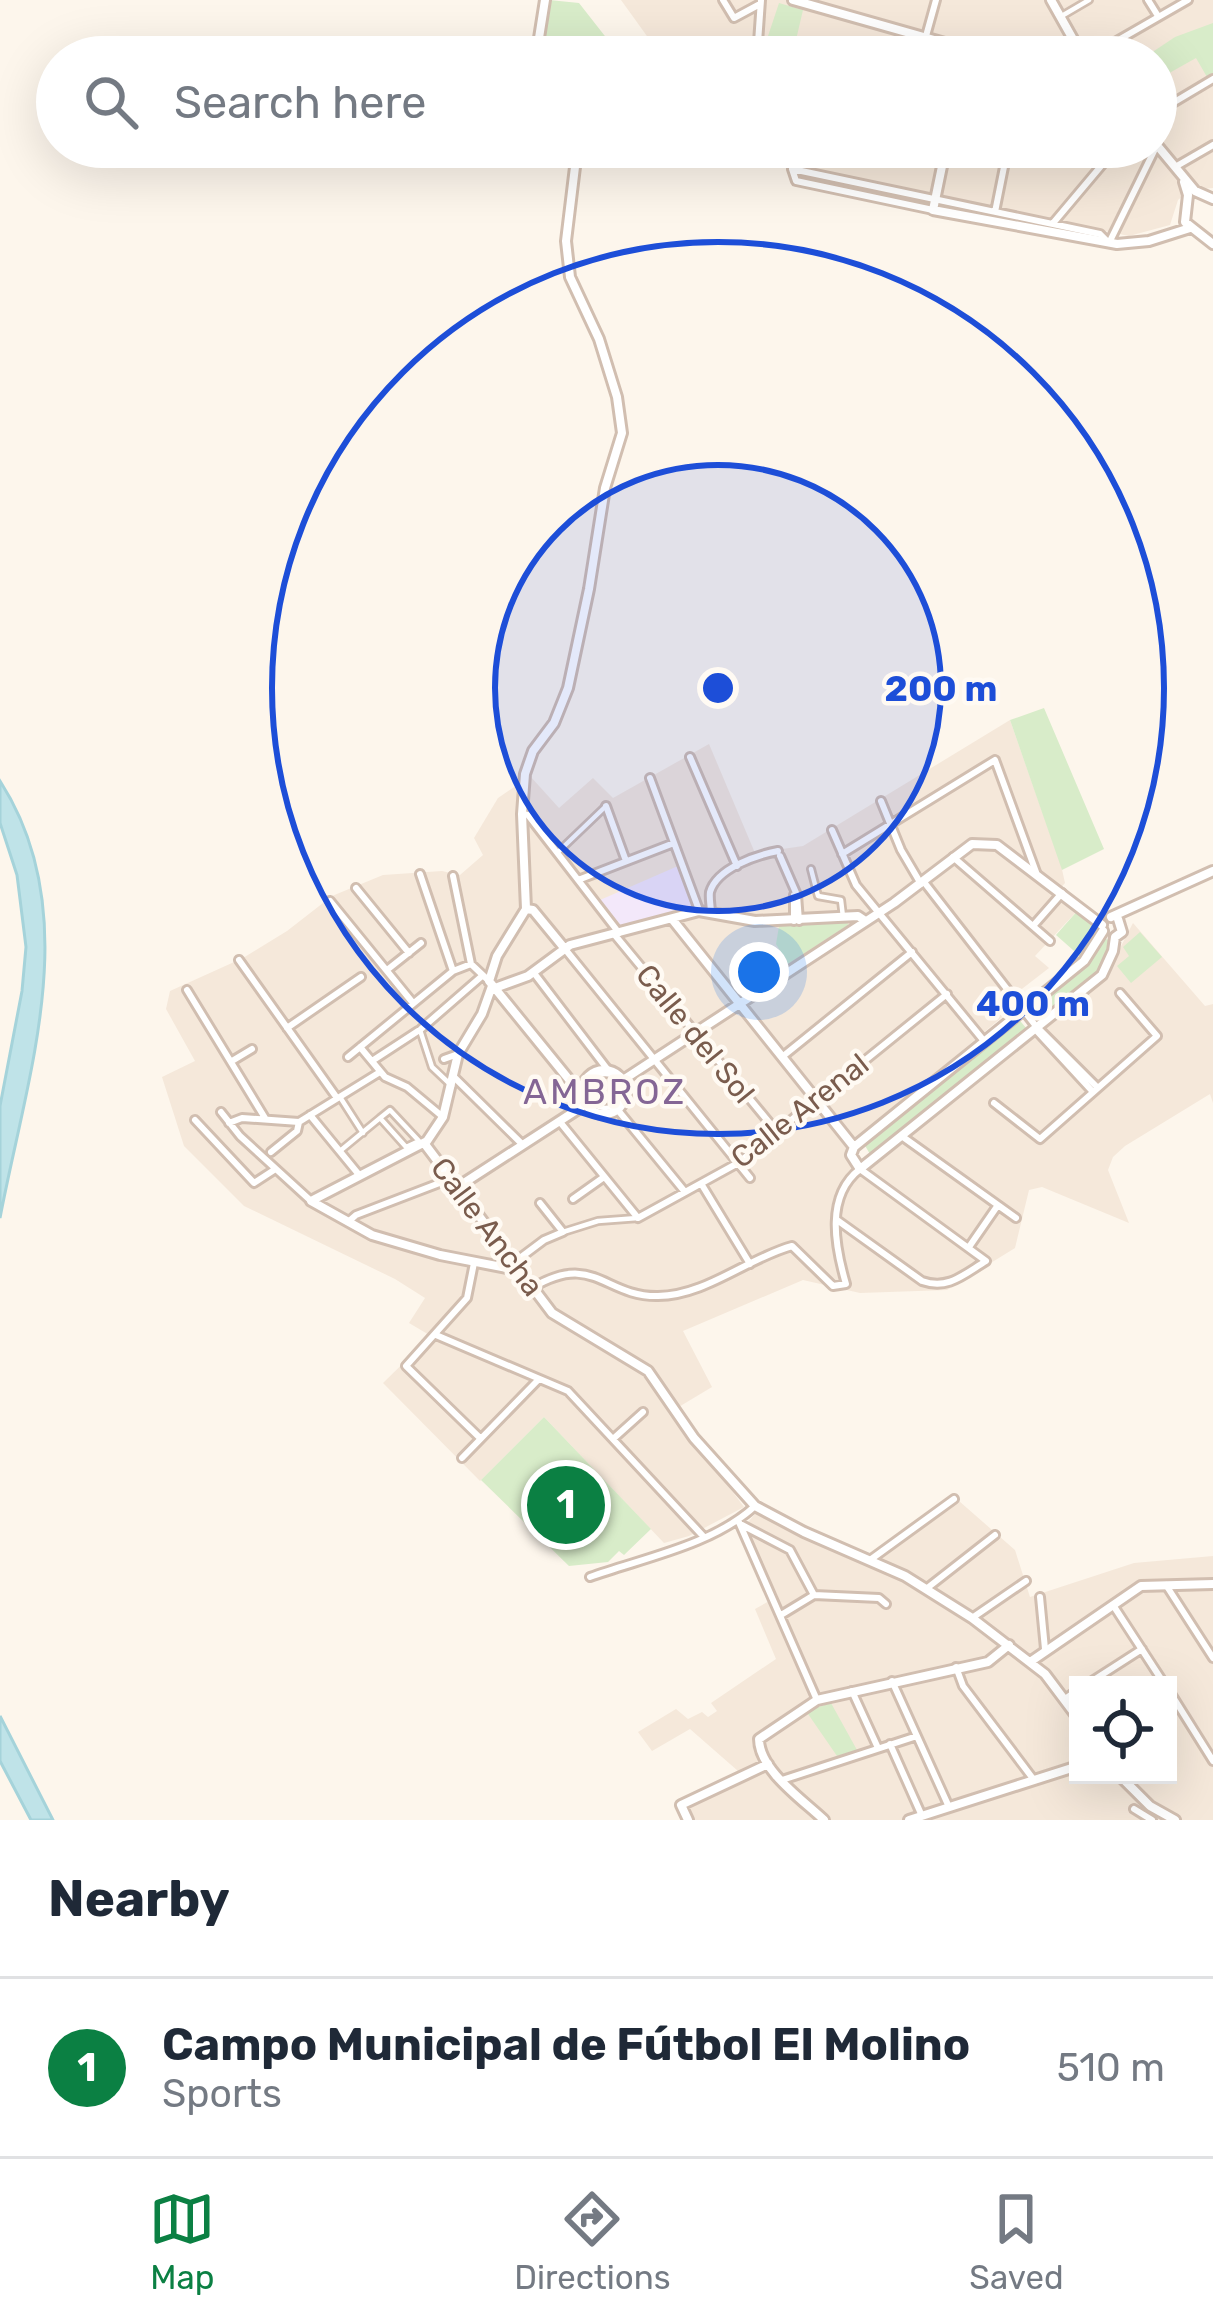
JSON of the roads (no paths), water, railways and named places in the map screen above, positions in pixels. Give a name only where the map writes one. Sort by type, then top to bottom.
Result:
[{"type":"street","points":[[539,36],[544,0]]},
{"type":"street","points":[[723,0],[734,18],[761,2]]},
{"type":"street","points":[[793,0],[926,36],[936,0]]},
{"type":"street","points":[[1051,0],[1072,36]]},
{"type":"street","points":[[1060,17],[1089,0]]},
{"type":"street","points":[[1148,0],[1158,16]]},
{"type":"street","points":[[1123,36],[1188,0]]},
{"type":"street","points":[[759,36],[761,2]]},
{"type":"street","points":[[1177,101],[1213,80]]},
{"type":"street","points":[[1177,166],[1213,145]]},
{"type":"street","points":[[311,1201],[424,1143],[443,1117],[458,1054],[482,1014],[497,956],[526,909],[522,814],[529,762],[554,723],[568,688],[590,589],[604,488],[622,433],[598,339],[570,277],[566,241],[575,168]]},
{"type":"street","points":[[934,205],[942,168]]},
{"type":"street","points":[[994,217],[1003,168]]},
{"type":"street","points":[[1053,229],[1101,168]]},
{"type":"street","points":[[1108,243],[1145,168]]},
{"type":"street","points":[[1176,168],[1201,195],[1213,199]]},
{"type":"street","points":[[934,205],[792,170],[796,182],[934,205],[1108,243],[1135,244],[1190,228],[1213,244]]},
{"type":"street","points":[[1170,233],[1184,218],[1184,180]]},
{"type":"street","points":[[1187,203],[1201,195]]},
{"type":"street","points":[[1184,218],[1190,228]]},
{"type":"street","points":[[1202,232],[1213,228]]},
{"type":"street","points":[[689,757],[737,866]]},
{"type":"street","points":[[842,854],[995,760],[1036,872]]},
{"type":"street","points":[[650,778],[699,910]]},
{"type":"street","points":[[881,801],[923,883],[1023,1004],[1022,1010]]},
{"type":"street","points":[[557,853],[606,806],[626,861]]},
{"type":"street","name":"Calle del Sol","points":[[522,814],[528,815],[694,1033],[777,1132]]},
{"type":"street","points":[[832,830],[856,885],[984,1041]]},
{"type":"street","points":[[578,880],[674,843]]},
{"type":"street","points":[[623,1080],[923,883],[972,844],[990,843],[1085,908],[1111,920],[1122,928],[1115,937]]},
{"type":"street","points":[[711,913],[710,891],[737,866],[779,853],[795,892],[797,921]]},
{"type":"street","points":[[953,857],[1050,941]]},
{"type":"street","points":[[812,869],[818,896],[841,900],[843,917]]},
{"type":"street","points":[[837,1220],[922,1281],[937,1286],[948,1285],[986,1261],[860,1169],[850,1155],[855,1146],[1084,961],[1111,920],[1213,871]]},
{"type":"street","points":[[421,874],[453,970]]},
{"type":"street","points":[[453,876],[472,964],[571,1082],[583,1087],[591,1105],[601,1114],[617,1109],[626,1095],[623,1080],[608,1070],[534,973]]},
{"type":"street","points":[[356,888],[409,953]]},
{"type":"street","points":[[1033,926],[1062,892]]},
{"type":"street","points":[[330,901],[413,1003]]},
{"type":"street","points":[[526,909],[533,910],[750,1178]]},
{"type":"street","points":[[373,1061],[490,983],[534,973],[565,949],[617,933],[699,910],[755,921],[858,916],[864,920]]},
{"type":"street","points":[[672,919],[870,1162]]},
{"type":"street","points":[[532,1288],[549,1278],[584,1272],[627,1292],[666,1296],[792,1246],[833,1286],[846,1284],[835,1246],[843,1184],[1102,975],[1114,951],[1111,920]]},
{"type":"street","points":[[387,970],[421,943]]},
{"type":"street","points":[[782,1057],[912,952]]},
{"type":"street","points":[[239,960],[363,1133]]},
{"type":"street","points":[[349,1057],[453,970],[472,964]]},
{"type":"street","points":[[287,1028],[361,977]]},
{"type":"street","points":[[187,990],[265,1118]]},
{"type":"street","points":[[994,1103],[1040,1139],[1156,1036],[1120,993]]},
{"type":"street","name":"Calle Arenal","points":[[515,1267],[544,1240],[598,1221],[638,1218],[738,1163],[947,994]]},
{"type":"street","points":[[1022,1010],[1096,1090]]},
{"type":"street","points":[[420,1030],[432,1067],[523,1145]]},
{"type":"street","points":[[360,1047],[380,1072],[443,1117]]},
{"type":"street","points":[[232,1060],[252,1049]]},
{"type":"street","points":[[432,1067],[458,1054]]},
{"type":"street","points":[[583,1087],[594,1072],[608,1070]]},
{"type":"street","points":[[229,1123],[242,1118],[299,1122],[380,1072]]},
{"type":"street","points":[[348,1222],[356,1215],[453,1184],[591,1105],[607,1108],[619,1099],[620,1084],[612,1076],[602,1075],[590,1084],[591,1105]]},
{"type":"street","points":[[617,1109],[685,1192]]},
{"type":"street","points":[[340,1151],[380,1118],[391,1110],[419,1141],[406,1147],[380,1118]]},
{"type":"street","points":[[220,1112],[274,1170],[311,1201],[372,1235],[474,1262],[515,1267]]},
{"type":"street","points":[[310,1115],[360,1176]]},
{"type":"street","points":[[195,1120],[254,1183],[274,1170]]},
{"type":"street","points":[[559,1121],[638,1218]]},
{"type":"street","points":[[271,1152],[297,1131],[299,1122]]},
{"type":"street","points":[[903,1137],[1016,1218]]},
{"type":"street","name":"Calle Ancha","points":[[424,1143],[552,1312],[648,1371],[694,1438],[754,1506]]},
{"type":"street","points":[[573,1199],[604,1177]]},
{"type":"street","points":[[702,1184],[749,1264]]},
{"type":"street","points":[[540,1203],[562,1232]]},
{"type":"street","points":[[968,1248],[998,1205]]},
{"type":"street","points":[[474,1262],[467,1298],[406,1366],[481,1438]]},
{"type":"street","points":[[436,1335],[568,1391],[703,1537]]},
{"type":"street","points":[[462,1458],[539,1379]]},
{"type":"street","points":[[613,1439],[643,1412]]},
{"type":"street","points":[[870,1560],[954,1499]]},
{"type":"street","points":[[741,1527],[754,1506],[926,1589],[1030,1662],[1069,1705]]},
{"type":"street","points":[[741,1527],[817,1700]]},
{"type":"street","points":[[590,1577],[741,1527],[790,1550],[814,1595]]},
{"type":"street","points":[[926,1589],[995,1535]]},
{"type":"street","points":[[972,1618],[1026,1581]]},
{"type":"street","points":[[1030,1662],[1141,1586],[1213,1584]]},
{"type":"street","points":[[1166,1585],[1213,1658]]},
{"type":"street","points":[[779,1616],[814,1595],[879,1598],[886,1604]]},
{"type":"street","points":[[1040,1597],[1045,1649]]},
{"type":"street","points":[[1113,1605],[1159,1676]]},
{"type":"street","points":[[824,1820],[768,1764],[758,1748],[759,1739],[817,1700],[988,1662],[1009,1645]]},
{"type":"street","points":[[1100,1676],[1142,1649]]},
{"type":"street","points":[[956,1667],[963,1686],[1034,1780]]},
{"type":"street","points":[[892,1682],[949,1808]]},
{"type":"street","points":[[852,1691],[878,1748]]},
{"type":"street","points":[[1065,1699],[1069,1696]]},
{"type":"street","points":[[1177,1704],[1213,1761]]},
{"type":"street","points":[[1201,1740],[1213,1732]]},
{"type":"street","points":[[782,1780],[917,1736]]},
{"type":"street","points":[[890,1744],[922,1816]]},
{"type":"street","points":[[688,1820],[681,1805],[768,1764]]},
{"type":"street","points":[[909,1820],[1069,1769]]},
{"type":"street","points":[[1128,1784],[1169,1819]]},
{"type":"street","points":[[1134,1809],[1152,1820]]},
{"type":"water","points":[[0,781],[26,832],[40,885],[45,940],[35,1052],[0,1218],[0,1106],[26,947],[17,875],[0,823]]},
{"type":"water","points":[[0,1716],[53,1820],[31,1820],[0,1761]]},
{"type":"place","name":"Campo Municipal de Fútbol El Molino","points":[[566,1505]]},
{"type":"district","name":"AMBROZ","points":[[605,1091]]}]
